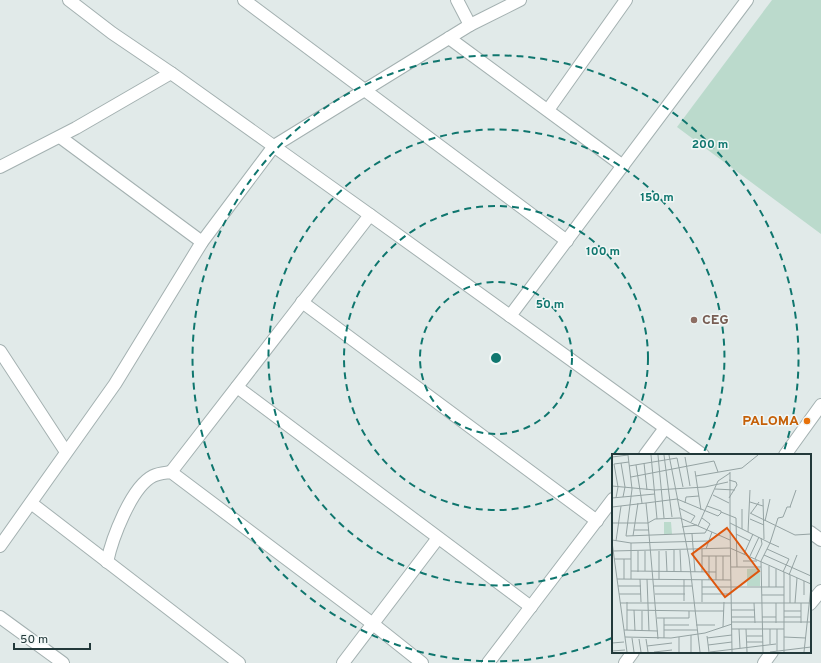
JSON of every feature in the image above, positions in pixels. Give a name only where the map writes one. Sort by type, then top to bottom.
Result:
[{"type":"street","points":[[69,0],[702,454]]},
{"type":"street","points":[[244,0],[566,241]]},
{"type":"street","points":[[457,0],[470,25]]},
{"type":"street","points":[[0,546],[115,384],[202,242],[274,146],[470,25],[520,0]]},
{"type":"street","points":[[548,110],[626,0]]},
{"type":"street","points":[[510,316],[747,0]]},
{"type":"street","points":[[449,38],[623,166]]},
{"type":"street","points":[[0,167],[60,137],[171,73]]},
{"type":"street","points":[[60,137],[202,242]]},
{"type":"street","points":[[171,472],[370,215]]},
{"type":"street","points":[[302,302],[596,522]]},
{"type":"street","points":[[0,350],[66,452]]},
{"type":"street","points":[[237,387],[531,607]]},
{"type":"street","points":[[786,454],[821,405]]},
{"type":"street","points":[[646,454],[665,428]]},
{"type":"street","points":[[107,562],[117,529],[130,503],[152,476],[171,472],[373,624],[422,663]]},
{"type":"street","points":[[488,663],[612,500]]},
{"type":"street","points":[[31,503],[239,663]]},
{"type":"street","points":[[811,533],[821,540]]},
{"type":"street","points":[[343,663],[438,538]]},
{"type":"street","points":[[811,603],[821,591]]},
{"type":"street","points":[[0,617],[63,663]]},
{"type":"street","points":[[625,663],[632,653]]},
{"type":"street","points":[[764,663],[771,653]]},
{"type":"green space","points":[[772,0],[821,0],[821,234],[677,127]]},
{"type":"place","name":"CEG","points":[[694,320]]},
{"type":"place","name":"PALOMA","points":[[807,421]]}]
